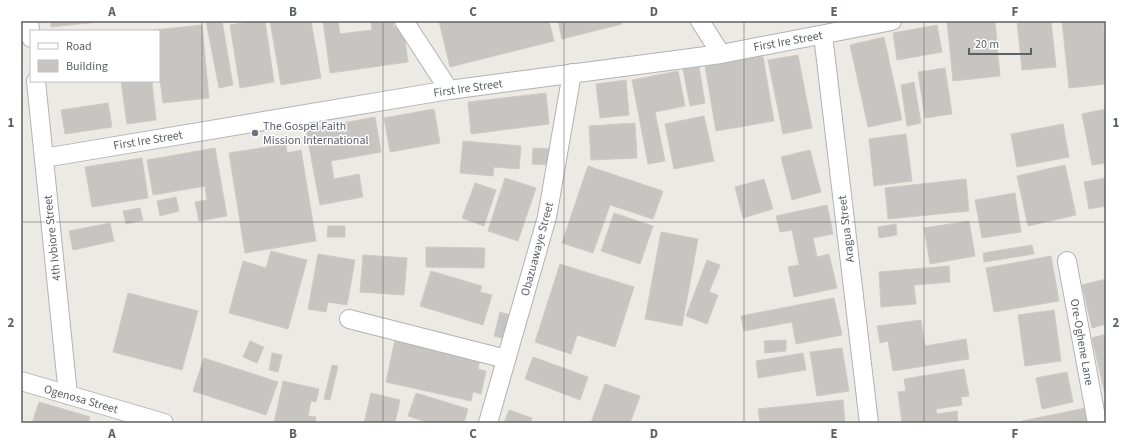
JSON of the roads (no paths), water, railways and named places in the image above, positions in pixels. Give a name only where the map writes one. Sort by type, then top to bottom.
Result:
[{"type":"street","points":[[404,21],[449,90]]},
{"type":"street","points":[[700,21],[721,54]]},
{"type":"street","name":"First Ire Street","points":[[44,158],[449,90],[721,54],[892,21]]},
{"type":"street","name":"Aragua Street","points":[[823,35],[869,423]]},
{"type":"street","name":"Obazuawaye Street","points":[[488,423],[547,217],[572,73]]},
{"type":"street","name":"4th Ivbiore Street","points":[[36,82],[68,395]]},
{"type":"street","name":"Ore-Oghene Lane","points":[[1067,261],[1097,423]]},
{"type":"street","points":[[349,318],[506,359]]},
{"type":"street","name":"Ogenosa Street","points":[[21,381],[164,423]]},
{"type":"place","name":"The Gospel Faith Mission International","points":[[255,133]]}]
